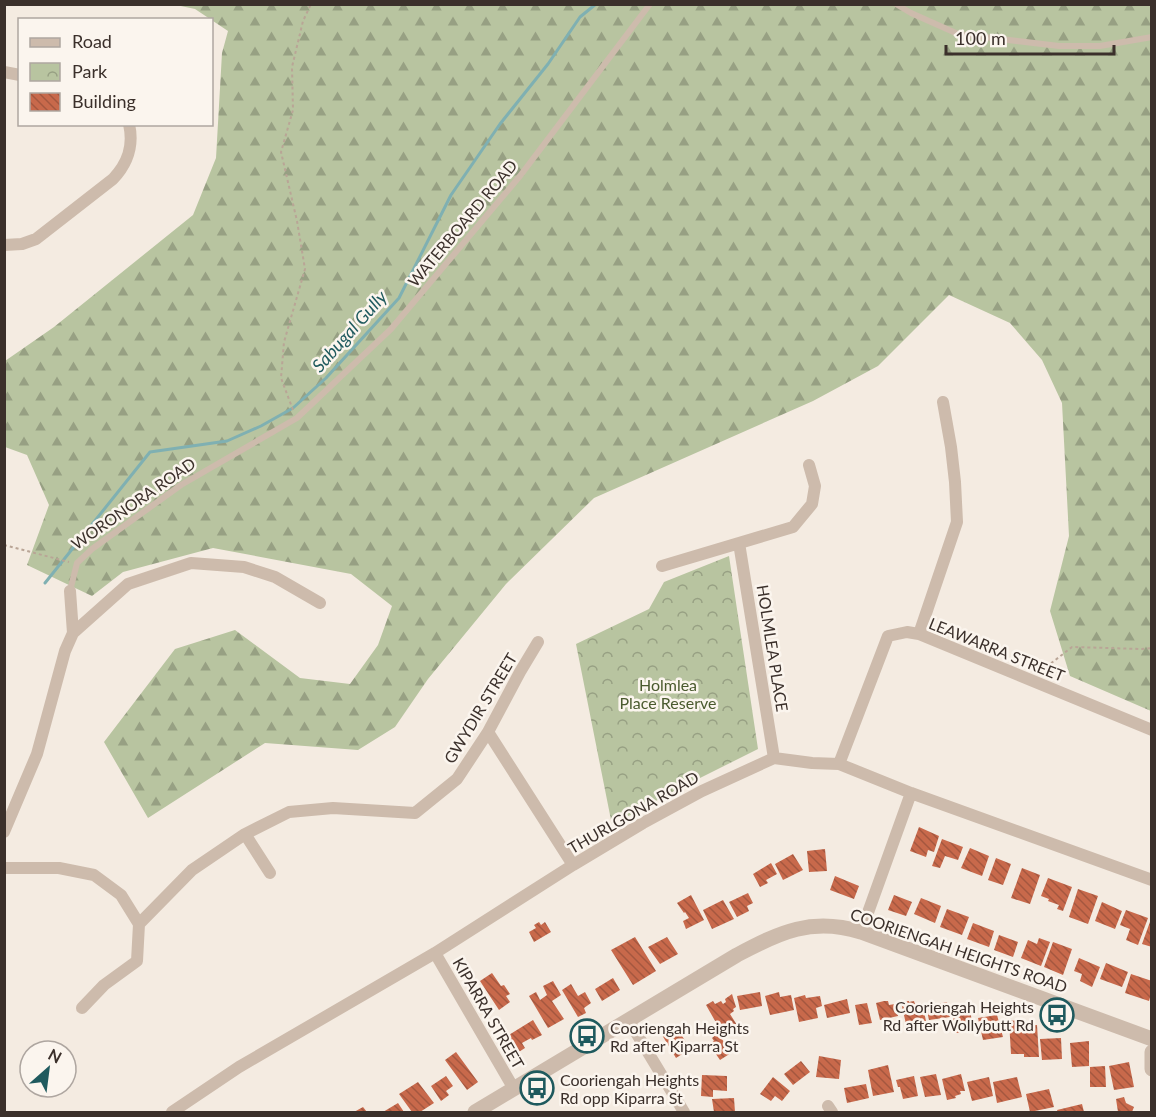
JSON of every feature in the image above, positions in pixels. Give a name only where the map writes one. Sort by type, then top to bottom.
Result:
[{"type":"street","points":[[4,246],[22,244],[36,238],[113,179],[130,153],[129,126]]},
{"type":"street","points":[[919,634],[957,522],[956,482],[943,402]]},
{"type":"street","points":[[662,566],[793,527],[812,504],[815,486],[809,465]]},
{"type":"street","name":"HOLMLEA PLACE","points":[[739,543],[774,758]]},
{"type":"street","points":[[73,633],[128,584],[191,563],[244,567],[275,577],[320,603]]},
{"type":"street","name":"WORONORA ROAD","points":[[4,832],[37,754],[65,651],[73,633],[70,591]]},
{"type":"street","name":"LEAWARRA STREET","points":[[839,764],[888,636],[907,632],[919,634],[1152,730]]},
{"type":"street","name":"GWYDIR STREET","points":[[139,924],[192,870],[245,834],[289,812],[333,808],[415,813],[457,779],[488,732],[538,642]]},
{"type":"street","points":[[488,732],[573,865]]},
{"type":"street","points":[[774,758],[839,764],[911,793],[1152,880]]},
{"type":"street","name":"THURLGONA ROAD","points":[[172,1113],[239,1067],[435,953],[643,823],[702,791],[774,758]]},
{"type":"street","points":[[861,932],[911,793]]},
{"type":"street","points":[[245,834],[270,873]]},
{"type":"street","points":[[4,868],[58,868],[94,875],[121,894],[139,924],[137,961],[104,986],[82,1008]]},
{"type":"street","name":"COORIENGAH HEIGHTS ROAD","points":[[475,1113],[737,956],[782,933],[817,926],[861,932],[1152,1038]]},
{"type":"street","name":"KIPARRA STREET","points":[[435,953],[514,1089]]},
{"type":"street","points":[[629,1021],[684,1113]]},
{"type":"street","points":[[1152,1052],[1152,1069]]},
{"type":"lane","name":"WATERBOARD ROAD","points":[[297,418],[391,329],[520,176],[650,4]]},
{"type":"lane","points":[[897,4],[910,13],[958,34],[1059,46],[1100,46],[1152,37]]},
{"type":"lane","name":"WORONORA ROAD","points":[[70,591],[76,563],[92,549],[181,486],[297,418]]},
{"type":"path","points":[[297,418],[281,378],[284,342],[305,269],[297,221],[280,152],[293,110],[292,67],[303,21],[311,4]]},
{"type":"path","points":[[4,545],[71,562]]},
{"type":"path","points":[[1037,682],[1045,668],[1072,647],[1152,648]]},
{"type":"green space","points":[[176,5],[1151,5],[1151,711],[1070,676],[1050,611],[1069,536],[1062,403],[1042,360],[1010,323],[949,295],[878,366],[813,401],[594,498],[506,584],[428,679],[395,727],[358,750],[265,743],[148,818],[104,742],[175,649],[235,630],[300,678],[350,684],[378,645],[392,606],[351,574],[213,548],[123,572],[92,596],[27,565],[49,505],[27,455],[5,447],[5,361],[54,327],[193,215],[216,158],[222,53],[228,31],[213,21],[213,18],[208,18],[195,9]]},
{"type":"green space","name":"Holmlea Place Reserve","points":[[729,556],[758,749],[612,825],[576,644],[649,609],[664,582]]},
{"type":"building","points":[[919,827],[939,836],[934,852],[928,850],[926,857],[910,851]]},
{"type":"building","points":[[942,839],[963,847],[958,860],[945,856],[940,868],[932,866]]},
{"type":"building","points":[[970,848],[989,856],[982,876],[961,868]]},
{"type":"building","points":[[825,849],[827,871],[809,872],[807,851]]},
{"type":"building","points":[[793,854],[803,870],[783,880],[775,864]]},
{"type":"building","points":[[996,858],[1011,864],[1003,885],[988,880]]},
{"type":"building","points":[[771,863],[777,874],[766,880],[768,883],[760,887],[753,874]]},
{"type":"building","points":[[1022,868],[1040,875],[1030,904],[1011,898]]},
{"type":"building","points":[[835,876],[859,886],[854,899],[830,890]]},
{"type":"building","points":[[1048,878],[1072,887],[1063,911],[1057,909],[1059,905],[1041,896]]},
{"type":"building","points":[[1078,889],[1098,896],[1088,924],[1069,917]]},
{"type":"building","points":[[748,893],[753,903],[747,906],[749,911],[737,917],[729,902]]},
{"type":"building","points":[[691,895],[704,920],[686,929],[683,921],[689,918],[677,903]]},
{"type":"building","points":[[894,895],[912,902],[906,916],[888,910]]},
{"type":"building","points":[[921,898],[941,906],[935,923],[914,914]]},
{"type":"building","points":[[723,900],[734,919],[712,929],[703,910]]},
{"type":"building","points":[[1102,902],[1122,911],[1115,929],[1095,921]]},
{"type":"building","points":[[947,909],[969,917],[962,935],[940,927]]},
{"type":"building","points":[[1126,910],[1148,918],[1138,945],[1126,940],[1130,929],[1120,925]]},
{"type":"building","points":[[1152,919],[1152,947],[1142,944]]},
{"type":"building","points":[[539,922],[541,925],[545,922],[551,932],[534,942],[529,932],[536,928],[534,925]]},
{"type":"building","points":[[973,923],[994,931],[989,947],[967,939]]},
{"type":"building","points":[[999,935],[1018,942],[1013,957],[994,950]]},
{"type":"building","points":[[635,937],[656,971],[633,985],[611,950]]},
{"type":"building","points":[[667,937],[678,954],[660,964],[648,947]]},
{"type":"building","points":[[1039,938],[1050,942],[1041,966],[1021,958],[1028,940],[1037,944]]},
{"type":"building","points":[[1053,942],[1072,949],[1063,975],[1044,967]]},
{"type":"building","points":[[1079,958],[1100,967],[1092,987],[1080,981],[1082,974],[1074,971]]},
{"type":"building","points":[[1106,963],[1128,972],[1122,987],[1100,979]]},
{"type":"building","points":[[492,973],[510,994],[506,996],[510,1002],[499,1010],[480,981]]},
{"type":"building","points":[[1131,974],[1152,981],[1149,1001],[1125,993]]},
{"type":"building","points":[[613,978],[620,990],[602,1001],[595,989]]},
{"type":"building","points":[[553,981],[561,995],[552,1001],[564,1019],[548,1028],[529,996],[536,992],[540,1000],[547,995],[543,986]]},
{"type":"building","points":[[571,984],[578,996],[585,992],[591,1003],[584,1008],[586,1013],[578,1017],[562,990]]},
{"type":"building","points":[[760,992],[762,1006],[740,1010],[737,996]]},
{"type":"building","points":[[779,992],[780,997],[791,995],[794,1010],[770,1015],[765,996]]},
{"type":"building","points":[[732,994],[736,1007],[730,1014],[737,1025],[722,1033],[706,1005],[713,1001],[715,1004],[721,1001],[723,1004],[726,1002],[725,999]]},
{"type":"building","points":[[805,995],[806,998],[820,996],[822,1006],[816,1008],[818,1018],[799,1022],[794,998]]},
{"type":"building","points":[[847,999],[850,1013],[827,1018],[824,1005]]},
{"type":"building","points":[[888,1001],[889,1005],[895,1004],[898,1016],[880,1020],[876,1003]]},
{"type":"building","points":[[914,1001],[915,1004],[922,1003],[926,1021],[906,1024],[901,1002]]},
{"type":"building","points":[[947,1002],[950,1017],[929,1020],[926,1006]]},
{"type":"building","points":[[867,1003],[872,1023],[859,1025],[855,1005]]},
{"type":"building","points":[[970,1011],[974,1031],[956,1033],[952,1014]]},
{"type":"building","points":[[997,1015],[1003,1037],[983,1040],[978,1018]]},
{"type":"building","points":[[533,1020],[542,1035],[522,1043],[525,1048],[514,1055],[504,1038]]},
{"type":"building","points":[[1023,1020],[1023,1025],[1037,1025],[1039,1057],[1011,1054],[1009,1021]]},
{"type":"building","points":[[676,1026],[690,1049],[676,1058],[662,1035]]},
{"type":"building","points":[[718,1033],[731,1053],[720,1060],[709,1044],[714,1041],[712,1038]]},
{"type":"building","points":[[1061,1038],[1062,1059],[1042,1060],[1040,1039]]},
{"type":"building","points":[[1089,1041],[1089,1066],[1072,1067],[1070,1043]]},
{"type":"building","points":[[456,1052],[478,1082],[467,1090],[445,1060]]},
{"type":"building","points":[[819,1056],[841,1060],[839,1079],[816,1077]]},
{"type":"building","points":[[801,1061],[810,1072],[793,1085],[784,1074]]},
{"type":"building","points":[[1129,1062],[1134,1087],[1114,1090],[1109,1066]]},
{"type":"building","points":[[888,1065],[894,1092],[873,1096],[868,1070]]},
{"type":"building","points":[[1105,1066],[1106,1087],[1090,1087],[1090,1067]]},
{"type":"building","points":[[936,1074],[941,1095],[925,1097],[920,1077]]},
{"type":"building","points":[[961,1074],[965,1091],[960,1091],[961,1094],[955,1096],[956,1098],[947,1100],[942,1079]]},
{"type":"building","points":[[702,1075],[727,1076],[727,1091],[713,1090],[713,1097],[701,1096]]},
{"type":"building","points":[[446,1076],[453,1086],[446,1091],[449,1095],[441,1101],[431,1086]]},
{"type":"building","points":[[914,1076],[918,1096],[903,1099],[896,1080]]},
{"type":"building","points":[[773,1077],[790,1091],[782,1101],[775,1096],[771,1101],[760,1094]]},
{"type":"building","points":[[989,1077],[993,1096],[972,1101],[967,1082]]},
{"type":"building","points":[[1017,1077],[1022,1097],[997,1103],[993,1082]]},
{"type":"building","points":[[418,1082],[434,1103],[420,1112],[412,1112],[399,1094]]},
{"type":"building","points":[[866,1084],[869,1098],[847,1103],[844,1088]]},
{"type":"building","points":[[1049,1089],[1054,1107],[1030,1112],[1026,1094]]},
{"type":"building","points":[[1124,1097],[1126,1103],[1134,1107],[1132,1112],[1118,1112],[1116,1099]]},
{"type":"building","points":[[734,1098],[735,1112],[714,1112],[712,1099]]},
{"type":"building","points":[[398,1103],[404,1112],[383,1112]]},
{"type":"building","points":[[1082,1104],[1084,1112],[1058,1112],[1057,1110]]},
{"type":"building","points":[[363,1107],[367,1112],[354,1112]]},
{"type":"waterway","name":"Sabugal Gully","points":[[45,583],[150,452],[227,441],[293,408],[326,378],[399,298],[451,195],[500,124],[548,64],[580,17],[596,4]]},
{"type":"place","name":"Cooriengah Heights Rd after Wollybutt Rd","points":[[1057,1015]]},
{"type":"place","name":"Cooriengah Heights Rd after Kiparra St","points":[[587,1036]]},
{"type":"place","name":"Cooriengah Heights Rd opp Kiparra St","points":[[537,1088]]}]
